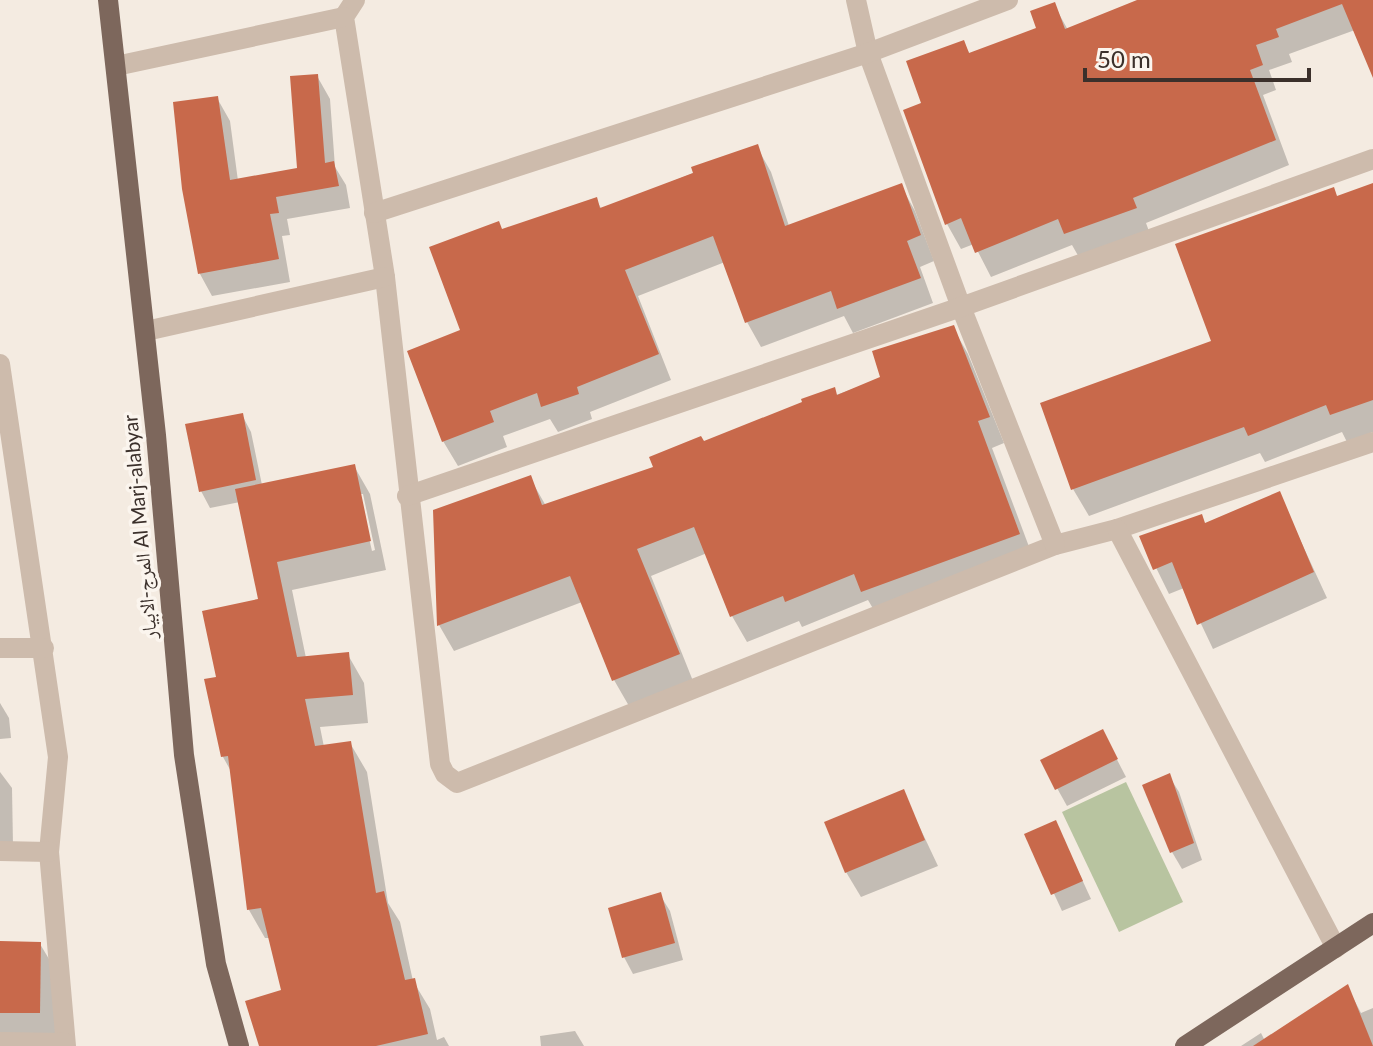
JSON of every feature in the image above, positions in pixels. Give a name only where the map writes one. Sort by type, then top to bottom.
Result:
[{"type":"main road","name":"المرج-الابيار Al Marj-alabyar","points":[[108,0],[146,331],[184,755],[216,964],[239,1046]]},
{"type":"main road","points":[[1185,1046],[1373,923]]},
{"type":"street","points":[[856,0],[868,53],[961,307],[1055,545]]},
{"type":"street","points":[[374,213],[868,53],[1008,0]]},
{"type":"street","points":[[116,66],[350,8],[374,213],[385,277],[407,496],[440,764],[445,774],[457,783],[1055,545],[1117,529],[1373,442]]},
{"type":"street","points":[[407,496],[961,307],[1373,159]]},
{"type":"street","points":[[146,331],[385,277]]},
{"type":"street","points":[[0,364],[58,757],[49,852],[66,1045],[0,1042]]},
{"type":"street","points":[[1117,529],[1336,948]]},
{"type":"street","points":[[0,648],[44,648]]},
{"type":"street","points":[[0,851],[49,852]]},
{"type":"green space","points":[[1126,782],[1183,902],[1119,932],[1062,812]]},
{"type":"building","points":[[1137,0],[1373,0],[1373,78],[1342,4],[1276,29],[1279,37],[1256,45],[1263,65],[1250,70],[1276,140],[1133,198],[1137,208],[1064,234],[1058,219],[975,253],[961,218],[945,225],[903,110],[921,103],[906,61],[964,40],[969,53],[1036,28],[1030,11],[1055,2],[1065,29]]},
{"type":"building","points":[[318,74],[325,163],[334,161],[339,186],[276,197],[279,213],[270,214],[279,259],[198,274],[182,189],[173,102],[218,96],[230,180],[297,168],[290,76]]},
{"type":"building","points":[[758,144],[785,226],[902,183],[921,235],[907,241],[921,278],[837,309],[831,291],[745,323],[713,236],[625,270],[659,354],[577,387],[579,394],[541,407],[537,393],[490,411],[494,422],[442,442],[407,351],[460,330],[429,247],[499,221],[502,229],[597,197],[600,208],[693,173],[691,167]]},
{"type":"building","points":[[1373,183],[1373,400],[1330,415],[1326,405],[1248,436],[1244,427],[1071,490],[1040,403],[1211,341],[1175,244],[1334,187],[1337,196]]},
{"type":"building","points":[[954,325],[990,417],[978,421],[1020,534],[861,592],[854,574],[785,602],[783,596],[730,617],[694,527],[637,549],[680,654],[612,681],[570,576],[437,626],[433,510],[531,475],[542,505],[653,467],[649,457],[701,436],[704,441],[802,402],[801,399],[835,387],[837,395],[880,377],[872,351]]},
{"type":"building","points":[[243,413],[256,480],[199,492],[185,424]]},
{"type":"building","points":[[355,464],[371,541],[277,562],[297,657],[349,652],[353,695],[305,699],[315,746],[351,741],[376,893],[384,891],[405,980],[415,978],[428,1034],[376,1046],[259,1046],[245,1001],[281,990],[261,908],[247,910],[228,756],[221,757],[204,679],[216,677],[202,611],[258,599],[235,489]]},
{"type":"building","points":[[1280,491],[1314,572],[1197,625],[1172,562],[1153,570],[1139,536],[1202,514],[1205,523]]},
{"type":"building","points":[[1103,729],[1118,759],[1055,790],[1040,760]]},
{"type":"building","points":[[1170,773],[1194,843],[1170,853],[1142,785]]},
{"type":"building","points":[[904,789],[925,840],[845,873],[824,822]]},
{"type":"building","points":[[1056,820],[1083,881],[1051,895],[1024,834]]},
{"type":"building","points":[[661,892],[675,943],[622,958],[608,908]]},
{"type":"building","points":[[0,941],[41,942],[40,1013],[0,1013]]},
{"type":"building","points":[[1348,984],[1373,1046],[1253,1046]]}]
